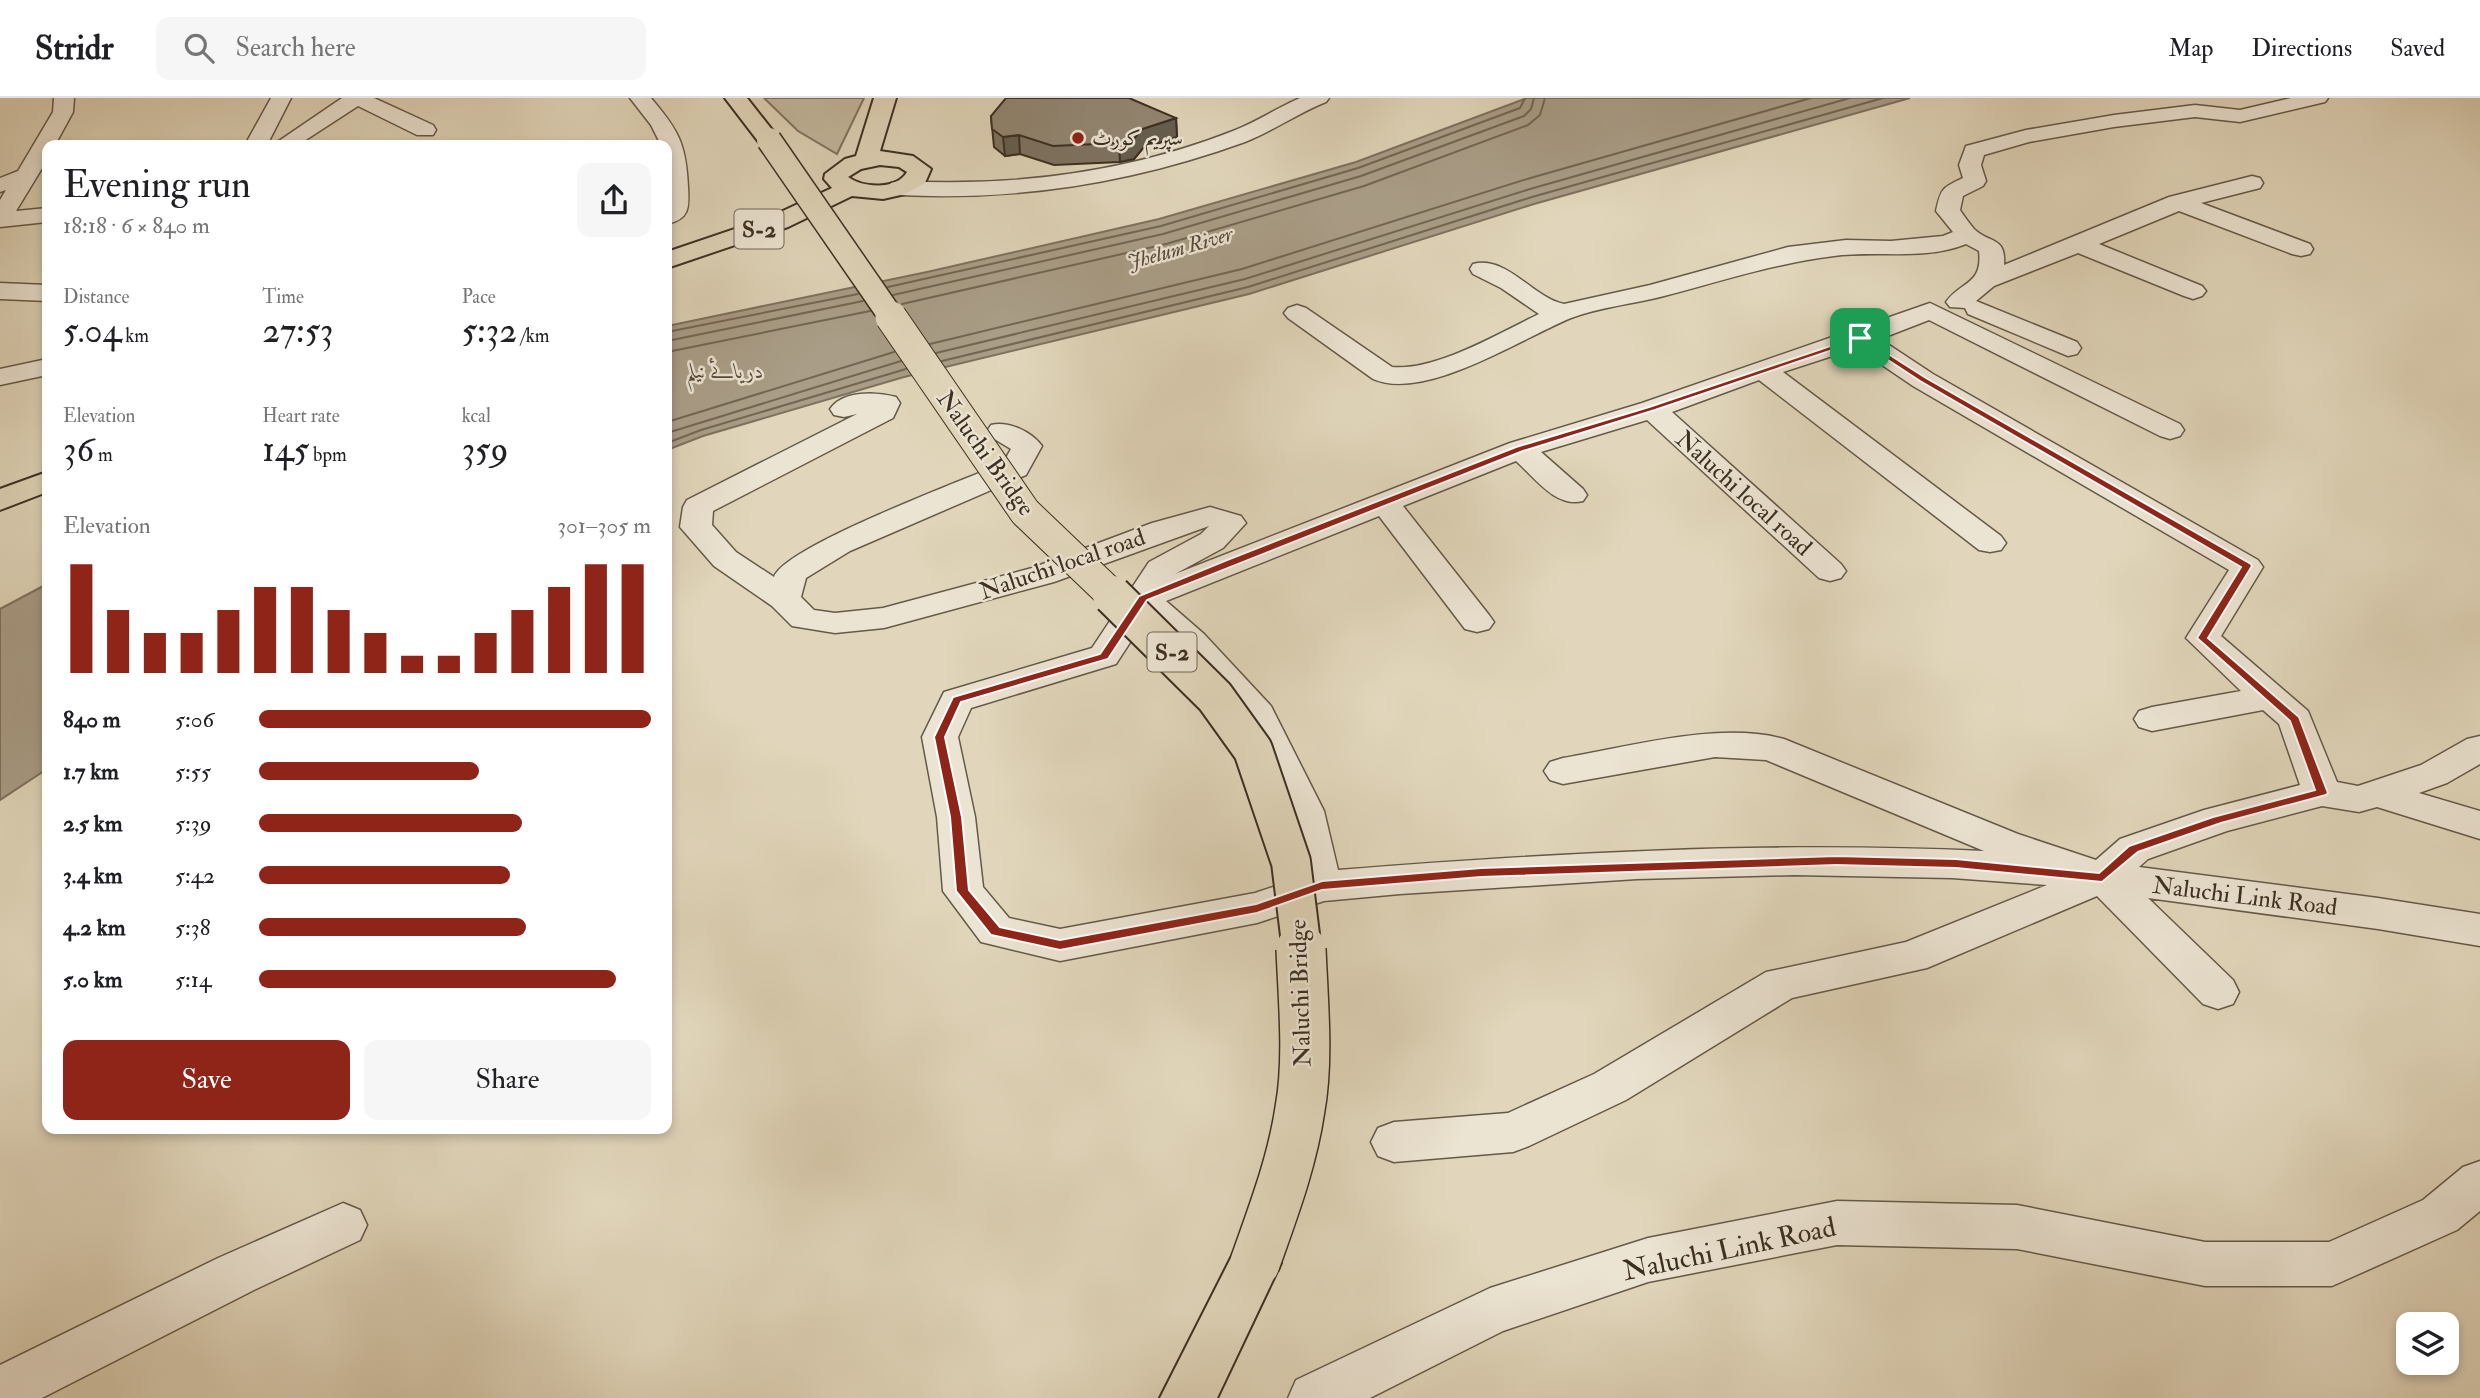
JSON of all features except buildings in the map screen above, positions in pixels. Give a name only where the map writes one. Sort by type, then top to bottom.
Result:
[{"type":"highway","name":"Naluchi Bridge","points":[[736,98],[769,140],[1025,512],[1196,677],[1215,697],[1253,750],[1291,862],[1301,935],[1304,1027],[1301,1107],[1285,1179],[1255,1263],[1188,1398]]},
{"type":"highway","points":[[866,160],[885,98]]},
{"type":"highway","points":[[848,189],[836,179],[837,174],[853,163],[893,159],[914,164],[919,169],[916,180],[898,188]]},
{"type":"highway","name":"S-2","points":[[672,258],[779,222],[848,189],[872,192],[898,188]]},
{"type":"highway","points":[[0,500],[42,483]]},
{"type":"street","points":[[47,140],[63,112],[64,98]]},
{"type":"street","points":[[259,140],[281,98]]},
{"type":"street","points":[[292,140],[357,98],[425,130]]},
{"type":"street","points":[[640,98],[657,118],[669,140]]},
{"type":"street","points":[[898,188],[987,192],[1032,189],[1126,172],[1240,136],[1319,98]]},
{"type":"street","points":[[1988,281],[1993,261],[1991,248],[1967,235],[1948,211],[1952,192],[1975,180],[1970,165],[1974,151],[2026,136],[2114,121],[2195,111],[2240,116],[2318,98]]},
{"type":"street","points":[[672,146],[676,154],[676,191],[679,203],[672,214]]},
{"type":"street","points":[[0,219],[42,149]]},
{"type":"street","points":[[0,185],[27,176]]},
{"type":"street","name":"Naluchi local road","points":[[1830,571],[1652,409],[1959,302],[1988,281],[2177,202],[2252,183]]},
{"type":"street","points":[[2177,202],[2301,249]]},
{"type":"street","points":[[0,219],[42,215]]},
{"type":"street","points":[[1297,313],[1387,376],[1415,376],[1484,349],[1564,312],[1788,254],[1846,247],[1891,248],[1947,243],[1967,235]]},
{"type":"street","points":[[2078,244],[2193,290]]},
{"type":"street","points":[[1482,269],[1510,283],[1544,308],[1564,312]]},
{"type":"street","points":[[0,291],[42,293]]},
{"type":"street","points":[[1959,302],[2068,348]]},
{"type":"street","points":[[1930,312],[2171,430]]},
{"type":"street","points":[[1860,338],[1923,380],[2247,566],[2203,638],[2295,719],[2322,793]]},
{"type":"street","points":[[0,377],[42,368]]},
{"type":"street","points":[[1763,370],[1990,543]]},
{"type":"street","name":"Naluchi local road","points":[[844,409],[869,401],[886,403],[883,412],[698,507],[696,527],[725,559],[784,599],[804,619],[835,623],[884,618],[1042,575],[1163,530],[1210,516],[1230,523],[1212,541],[1160,569],[1143,598]]},
{"type":"street","points":[[1652,409],[1520,449],[1143,598],[1104,656],[957,700],[940,737],[956,817],[962,891],[996,931],[1060,945],[1257,908],[1322,886],[1481,872],[1836,860],[1956,864],[2102,877]]},
{"type":"street","points":[[784,599],[791,573],[839,544],[1015,469],[1027,446],[1001,431]]},
{"type":"street","points":[[1520,449],[1573,495]]},
{"type":"street","points":[[1384,502],[1477,622]]},
{"type":"street","points":[[1143,598],[1192,641],[1258,713],[1305,811],[1322,886]]},
{"type":"street","points":[[2152,719],[2270,697]]},
{"type":"street","points":[[1563,771],[1715,745],[1771,748],[2004,844],[2102,877],[2218,992]]},
{"type":"street","points":[[1394,1142],[1513,1132],[1610,1087],[1780,984],[1912,957],[2037,907],[2102,877],[2134,849],[2218,820],[2322,793],[2359,799],[2434,774],[2479,749]]},
{"type":"street","points":[[2376,793],[2480,825]]},
{"type":"street","name":"Naluchi Link Road","points":[[2102,877],[2412,918],[2480,930]]},
{"type":"street","name":"Naluchi Link Road","points":[[1315,1398],[1490,1312],[1648,1261],[1837,1223],[2017,1227],[2205,1264],[2332,1264],[2440,1214],[2480,1182]]},
{"type":"street","points":[[0,1392],[236,1274],[343,1225]]},
{"type":"shaded area","points":[[764,98],[864,98],[837,154],[798,131]]},
{"type":"water","name":"دریائے نیلم","points":[[1527,98],[1910,98],[1534,204],[1249,294],[904,377],[703,436],[672,448],[672,325],[927,272],[1159,219],[1356,162]]},
{"type":"water","points":[[42,587],[42,772],[0,800],[0,609]]},
{"type":"place","name":"سپریم کورٹ","points":[[1078,138]]},
{"type":"route","points":[[1860,338],[1923,380],[2247,566],[2203,638],[2295,719],[2322,793],[2218,820],[2134,849],[2102,877],[1956,864],[1836,860],[1481,872],[1322,886],[1257,908],[1060,945],[996,931],[962,891],[956,817],[940,737],[957,700],[1104,656],[1143,598],[1231,562],[1520,449],[1652,409],[1860,338]]},
{"type":"water label","name":"Jhelum River","points":[[1180,248]]}]
